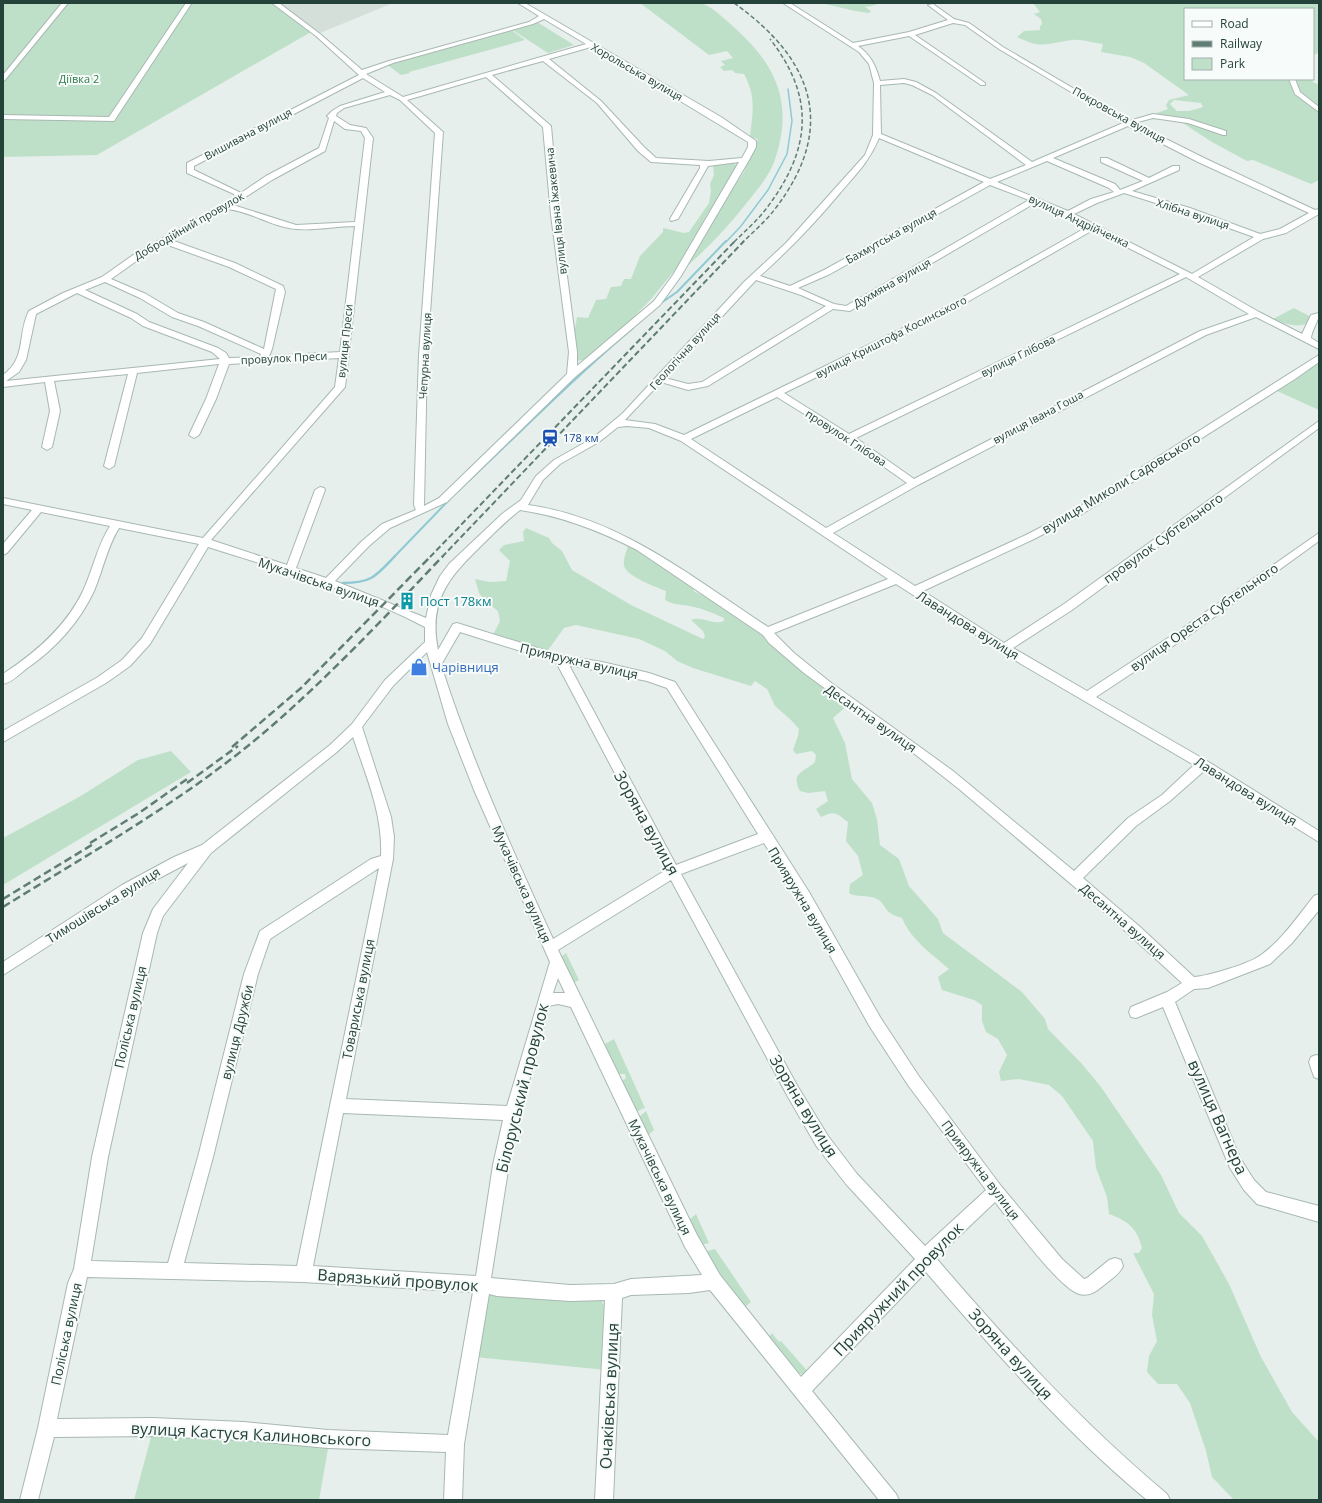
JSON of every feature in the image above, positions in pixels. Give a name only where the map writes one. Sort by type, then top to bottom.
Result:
[{"type":"street","points":[[3,79],[65,3]]},
{"type":"street","name":"Чепурна вулиця","points":[[275,3],[318,35],[362,74],[402,99],[439,132],[440,138],[423,355],[419,504],[422,511]]},
{"type":"street","name":"Хорольська вулиця","points":[[521,3],[711,115],[752,142],[752,148],[745,160]]},
{"type":"street","points":[[786,3],[861,51],[872,64],[877,83],[877,135]]},
{"type":"street","points":[[3,118],[111,119],[188,4]]},
{"type":"street","name":"Покровська вулиця","points":[[931,5],[953,21],[959,21],[967,24],[1001,48],[1128,123],[1314,214],[1319,223]]},
{"type":"street","name":"Вишивана вулиця","points":[[239,198],[237,193],[190,171],[190,165],[362,74],[463,41],[531,23],[543,17]]},
{"type":"street","points":[[852,45],[910,34],[953,21]]},
{"type":"street","points":[[910,34],[982,84]]},
{"type":"street","points":[[402,99],[591,45]]},
{"type":"street","points":[[328,582],[386,526],[422,511],[443,500],[572,374],[657,303],[676,276],[745,160],[733,159],[704,164],[654,160],[641,149],[607,113],[600,102],[575,84],[544,58]]},
{"type":"street","name":"вулиця Івана Їжакевича","points":[[487,75],[547,126],[555,215],[573,352],[572,374]]},
{"type":"street","points":[[1292,80],[1297,94],[1319,110]]},
{"type":"street","points":[[877,83],[904,81],[914,83],[934,94],[1030,164]]},
{"type":"street","points":[[331,116],[342,107],[392,92]]},
{"type":"street","name":"Добродійний провулок","points":[[3,378],[16,370],[22,360],[32,313],[66,295],[79,291],[105,279],[139,255],[225,207],[269,178],[322,149],[331,116]]},
{"type":"street","name":"вулиця Преси","points":[[3,737],[102,680],[126,663],[146,641],[169,600],[205,542],[225,516],[340,387],[369,138],[368,133],[363,129],[346,126],[331,116]]},
{"type":"street","name":"Бахмутська вулиця","points":[[790,289],[827,272],[991,181],[1002,178],[1030,164],[1128,123],[1153,116],[1189,121],[1222,133]]},
{"type":"street","name":"вулиця Андрійченка","points":[[877,135],[991,181],[1094,226],[1189,275],[1256,314],[1319,346]]},
{"type":"street","name":"Геологічна вулиця","points":[[430,625],[436,595],[453,567],[506,516],[519,507],[528,498],[539,478],[557,462],[596,440],[617,424],[755,277],[789,245],[838,191],[868,156],[877,135]]},
{"type":"street","name":"Хлібна вулиця","points":[[1046,158],[1112,186],[1122,192],[1187,210],[1260,237]]},
{"type":"street","points":[[1104,160],[1148,181]]},
{"type":"street","points":[[674,219],[704,168],[704,164]]},
{"type":"street","points":[[1068,214],[1094,201],[1122,192],[1176,168]]},
{"type":"street","name":"Духмяна вулиця","points":[[832,306],[847,309],[1035,200]]},
{"type":"street","points":[[225,207],[234,207],[275,222],[297,227],[358,224]]},
{"type":"street","points":[[1189,275],[1260,237],[1283,231],[1314,214]]},
{"type":"street","name":"вулиця Криштофа Косинського","points":[[684,439],[945,311],[1094,226]]},
{"type":"street","points":[[105,279],[143,296],[175,315],[201,324],[265,356],[281,292],[280,288],[232,265],[166,240]]},
{"type":"street","name":"вулиця Глібова","points":[[849,438],[896,417],[979,374],[1189,275]]},
{"type":"street","points":[[755,277],[832,306]]},
{"type":"street","points":[[79,291],[134,316],[146,324],[215,350],[223,355],[225,361]]},
{"type":"street","points":[[660,379],[688,387],[706,384],[832,306]]},
{"type":"street","name":"вулиця Івана Гоша","points":[[825,533],[914,483],[1041,415],[1193,337],[1256,314]]},
{"type":"street","points":[[1306,340],[1314,317],[1319,316]]},
{"type":"street","name":"провулок Преси","points":[[3,384],[265,356],[343,355]]},
{"type":"street","name":"вулиця Миколи Садовського","points":[[914,592],[1030,537],[1078,512],[1292,377],[1319,358]]},
{"type":"street","name":"провулок Преси","points":[[194,435],[211,399],[225,361]]},
{"type":"street","points":[[109,466],[133,371]]},
{"type":"street","points":[[47,447],[55,411],[49,380]]},
{"type":"street","name":"провулок Глібова","points":[[777,393],[849,438],[914,483]]},
{"type":"street","name":"Лавандова вулиця","points":[[617,424],[630,422],[643,423],[684,439],[914,592],[1004,648],[1203,764],[1319,837]]},
{"type":"street","name":"провулок Субтельного","points":[[1004,648],[1068,607],[1319,424]]},
{"type":"street","points":[[290,570],[298,554],[320,490]]},
{"type":"street","name":"Мукачівська вулиця","points":[[3,501],[205,542],[328,582],[411,615],[430,625],[431,644],[435,665],[454,724],[480,790],[553,954],[691,1241],[714,1281],[890,1500]]},
{"type":"street","name":"Десантна вулиця","points":[[519,507],[549,510],[627,540],[767,632],[777,644],[821,682],[878,720],[956,780],[1075,878],[1167,958],[1191,983]]},
{"type":"street","points":[[3,551],[38,509]]},
{"type":"street","points":[[3,680],[43,651],[58,636],[76,614],[88,591],[110,535],[117,524]]},
{"type":"street","name":"вулиця Ореста Субтельного","points":[[1088,696],[1184,633],[1319,536]]},
{"type":"street","points":[[767,632],[895,580]]},
{"type":"street","name":"Прияружна вулиця","points":[[435,665],[457,627],[560,659],[602,666],[649,677],[671,685],[804,896],[875,1022],[913,1080],[996,1191],[1056,1265],[1082,1287],[1090,1286],[1115,1266]]},
{"type":"street","name":"Поліська вулиця","points":[[29,1500],[47,1428],[76,1283],[82,1269],[100,1157],[150,933],[162,908],[206,849],[301,775],[356,727],[365,713],[389,683],[425,647],[431,644]]},
{"type":"street","name":"Зоряна вулиця","points":[[560,659],[623,779],[816,1131],[842,1168],[926,1259],[1042,1391],[1138,1482],[1161,1500]]},
{"type":"street","name":"Товариська вулиця","points":[[302,1274],[387,859],[388,837],[385,817],[356,727]]},
{"type":"street","points":[[1075,878],[1132,822],[1166,798],[1203,764]]},
{"type":"street","points":[[553,954],[674,871],[765,836]]},
{"type":"street","name":"Тимошівська вулиця","points":[[3,969],[118,894],[170,864],[206,849]]},
{"type":"street","name":"вулиця Дружби","points":[[174,1270],[260,944],[265,935],[376,863],[387,859]]},
{"type":"street","points":[[1136,1012],[1186,989],[1191,983],[1208,982],[1265,960],[1287,939],[1319,900]]},
{"type":"street","name":"Білоруський провулок","points":[[453,1500],[455,1444],[496,1205],[498,1174],[512,1113],[544,1001],[553,954]]},
{"type":"street","points":[[544,1001],[558,998],[577,1002]]},
{"type":"street","name":"вулиця Вагнера","points":[[1167,999],[1235,1163],[1249,1186],[1262,1199],[1319,1214]]},
{"type":"street","points":[[336,1106],[512,1113]]},
{"type":"street","name":"Прияружний провулок","points":[[801,1390],[852,1335],[918,1269],[932,1250],[996,1191]]},
{"type":"street","name":"Варязький провулок","points":[[82,1269],[302,1274],[483,1284],[497,1288],[570,1292],[614,1292],[631,1287],[689,1285],[714,1281]]},
{"type":"street","name":"Очаківська вулиця","points":[[604,1500],[614,1292]]},
{"type":"street","name":"вулиця Кастуся Калиновського","points":[[47,1428],[152,1427],[244,1431],[328,1439],[386,1440],[455,1444]]},
{"type":"shaded area","points":[[278,3],[393,3],[320,33]]},
{"type":"green space","points":[[692,2],[704,4],[713,9],[752,45],[764,60],[773,75],[779,91],[782,108],[782,126],[779,145],[773,165],[768,174],[756,192],[727,227],[685,268],[744,172],[758,139],[746,136],[750,136],[753,111],[752,97],[744,74],[735,73],[732,70],[724,71],[720,67],[725,65],[721,61],[733,58],[727,51],[709,55],[640,3]]},
{"type":"green space","name":"Діївка 2","points":[[3,3],[274,3],[311,32],[97,155],[3,157]]},
{"type":"green space","points":[[821,3],[875,3],[876,5],[865,7],[871,11],[869,13]]},
{"type":"green space","points":[[1033,3],[1319,3],[1319,52],[1314,55],[1314,8],[1184,8],[1184,80],[1312,80],[1319,85],[1319,180],[1311,184],[1253,160],[1247,161],[1212,142],[1178,120],[1151,115],[1168,109],[1166,105],[1169,100],[1189,95],[1144,63],[1130,57],[1101,52],[1103,44],[1076,40],[1039,44],[1017,37],[1024,31],[1040,30],[1040,26],[1042,24],[1041,19],[1034,14],[1040,12]],"holes":[[[1174,100],[1201,103],[1203,107],[1189,111],[1177,111],[1170,104]]]},
{"type":"green space","points":[[537,22],[574,45],[548,53],[511,29]]},
{"type":"green space","points":[[510,29],[525,40],[401,75],[386,64]]},
{"type":"green space","points":[[734,163],[737,166],[725,190],[708,213],[679,265],[652,298],[630,321],[583,360],[575,361],[574,334],[577,317],[588,318],[596,300],[606,299],[611,287],[621,286],[624,279],[631,279],[640,256],[663,232],[663,228],[684,233],[689,232],[709,203],[711,190],[710,184],[714,175],[713,166],[717,164]]},
{"type":"green space","points":[[1294,308],[1311,317],[1309,323],[1291,325],[1273,319]]},
{"type":"green space","points":[[1319,362],[1319,410],[1277,391]]},
{"type":"green space","points":[[526,528],[549,538],[552,543],[562,551],[572,570],[631,605],[703,639],[705,637],[703,631],[691,620],[699,619],[716,622],[724,621],[724,618],[707,611],[668,602],[665,600],[666,591],[642,581],[630,573],[624,565],[629,543],[689,583],[695,592],[705,596],[762,632],[849,704],[833,718],[845,743],[852,779],[872,803],[877,819],[880,845],[899,859],[909,886],[938,919],[943,933],[1022,992],[1045,1019],[1048,1029],[1082,1064],[1101,1087],[1161,1175],[1179,1213],[1202,1236],[1229,1284],[1261,1357],[1292,1412],[1319,1442],[1319,1500],[1237,1500],[1233,1499],[1212,1477],[1206,1451],[1190,1403],[1177,1384],[1158,1384],[1147,1372],[1149,1356],[1157,1341],[1152,1315],[1154,1294],[1133,1253],[1139,1253],[1142,1248],[1137,1235],[1131,1226],[1121,1219],[1109,1214],[1107,1197],[1096,1168],[1093,1141],[1062,1096],[1049,1085],[1019,1079],[1001,1081],[999,1072],[1007,1055],[998,1039],[986,1032],[982,1021],[982,1005],[974,1000],[942,990],[938,977],[949,969],[916,940],[902,918],[886,910],[877,899],[849,893],[850,884],[863,875],[858,856],[846,841],[848,822],[841,816],[833,813],[821,817],[816,809],[828,801],[825,791],[808,793],[800,791],[797,785],[798,776],[815,762],[816,755],[812,751],[796,754],[793,750],[799,729],[775,706],[767,689],[755,681],[751,686],[693,668],[677,661],[665,651],[639,639],[576,625],[564,628],[546,653],[492,637],[500,621],[498,611],[486,602],[479,593],[475,579],[490,582],[506,581],[510,561],[499,550],[504,545],[524,541],[523,532]]},
{"type":"green space","points":[[171,751],[191,772],[3,885],[3,838],[79,797],[138,760]]},
{"type":"green space","points":[[566,953],[579,980],[573,983],[561,957]]},
{"type":"green space","points":[[614,1039],[645,1108],[635,1112],[621,1082],[626,1078],[625,1074],[616,1074],[603,1045]]},
{"type":"green space","points":[[646,1111],[654,1130],[647,1136],[638,1118]]},
{"type":"green space","points":[[696,1214],[709,1243],[701,1245],[689,1220]]},
{"type":"green space","points":[[715,1249],[751,1302],[744,1308],[720,1278],[706,1255],[707,1251]]},
{"type":"green space","points":[[486,1293],[600,1299],[608,1311],[606,1370],[475,1357]]},
{"type":"green space","points":[[772,1333],[810,1374],[807,1376],[798,1373],[768,1338]]},
{"type":"green space","points":[[153,1430],[329,1443],[319,1500],[134,1500]]},
{"type":"waterway","points":[[726,242],[741,226],[768,190],[787,154],[792,121],[788,89]]},
{"type":"waterway","points":[[661,303],[677,292],[726,241]]},
{"type":"waterway","points":[[458,491],[610,347],[633,328]]},
{"type":"waterway","points":[[394,557],[449,500]]},
{"type":"waterway","points":[[343,583],[361,582],[373,577],[395,556]]},
{"type":"railway","points":[[734,3],[761,25],[783,47],[798,71],[808,96],[811,123],[806,150],[795,179],[775,209],[743,242]]},
{"type":"railway","points":[[734,242],[755,222],[781,187],[792,166],[799,145],[802,124],[801,103],[795,82],[785,61],[770,39]]},
{"type":"railway","points":[[430,557],[734,242]]},
{"type":"railway","points":[[442,557],[743,242]]},
{"type":"railway","points":[[232,747],[301,688],[431,556]]},
{"type":"railway","points":[[3,907],[102,847],[167,805],[230,760],[284,715],[331,671],[443,556]]},
{"type":"railway","points":[[187,783],[238,746]]},
{"type":"railway","points":[[90,843],[139,813],[190,777]]},
{"type":"railway","points":[[3,899],[95,843]]},
{"type":"place","name":"178 км","points":[[550,438]]},
{"type":"place","name":"Пост 178км","points":[[407,601]]},
{"type":"place","name":"Чарівниця","points":[[419,667]]}]
